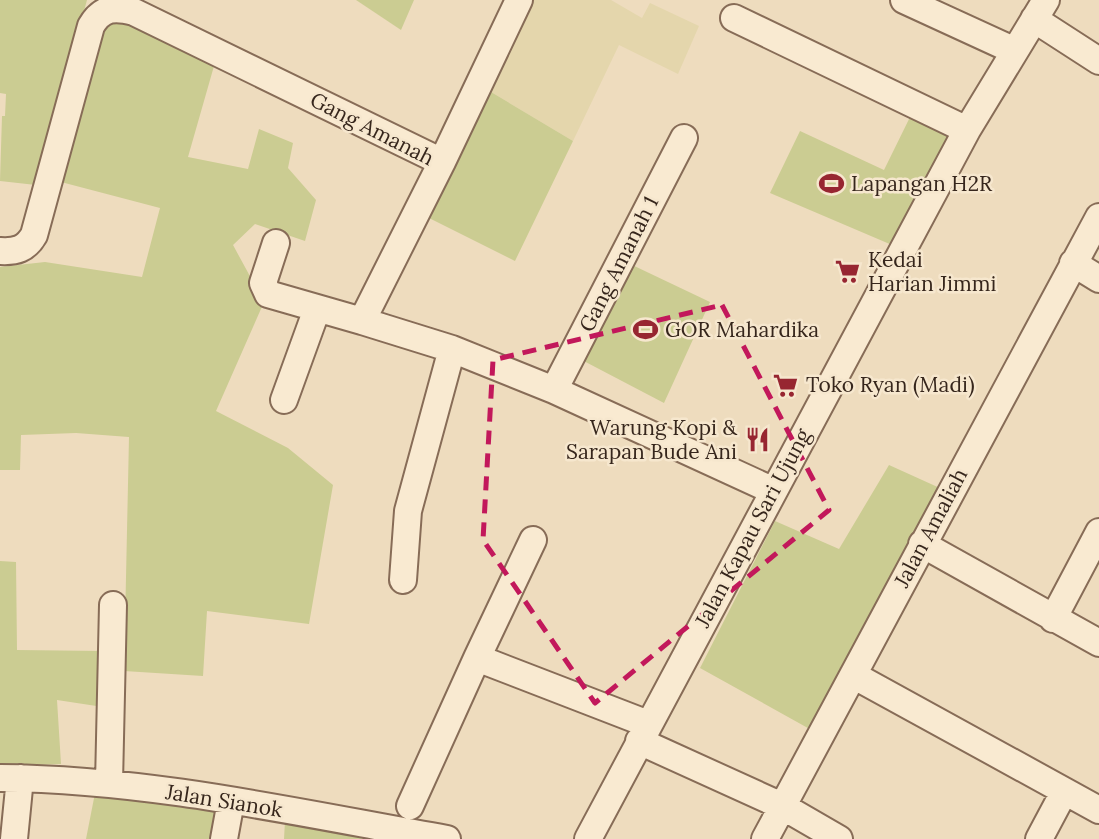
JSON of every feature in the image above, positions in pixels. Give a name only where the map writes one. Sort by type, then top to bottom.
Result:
[{"type":"street","points":[[442,162],[519,0]]},
{"type":"street","points":[[904,0],[1015,51]]},
{"type":"street","name":"Gang Amanah","points":[[0,251],[11,252],[22,248],[34,235],[91,26],[100,15],[113,8],[134,12],[442,162],[362,321]]},
{"type":"street","points":[[1040,9],[1099,61]]},
{"type":"street","name":"Jalan Kapau Sari Ujung","points":[[587,839],[967,130],[1040,9]]},
{"type":"street","points":[[734,18],[967,130]]},
{"type":"street","name":"Gang Amanah 1","points":[[554,390],[684,138]]},
{"type":"street","name":"Jalan Amaliah","points":[[765,839],[1099,217]]},
{"type":"street","points":[[276,243],[263,283],[266,292],[452,349],[554,390],[774,491]]},
{"type":"street","points":[[1073,263],[1099,279]]},
{"type":"street","points":[[284,400],[317,309]]},
{"type":"street","points":[[403,580],[408,510],[452,349]]},
{"type":"street","points":[[1053,619],[1099,533]]},
{"type":"street","points":[[410,806],[533,541]]},
{"type":"street","points":[[922,544],[1099,643]]},
{"type":"street","points":[[109,783],[113,605]]},
{"type":"street","points":[[477,658],[644,733],[839,839]]},
{"type":"street","points":[[853,676],[1099,810]]},
{"type":"street","points":[[10,778],[14,839]]},
{"type":"street","name":"Jalan Sianok","points":[[10,778],[109,783],[231,801],[447,839]]},
{"type":"street","points":[[1039,839],[1064,792]]},
{"type":"street","points":[[224,839],[231,801]]},
{"type":"highlighted area","points":[[722,305],[829,510],[595,703],[483,540],[493,360]]},
{"type":"shaded area","points":[[534,0],[611,0],[642,18],[650,3],[699,26],[678,74],[619,45],[573,141],[491,92]]},
{"type":"green space","points":[[0,0],[87,0],[36,185],[0,181],[2,116],[5,116],[6,94],[0,93]]},
{"type":"green space","points":[[356,0],[414,0],[401,30]]},
{"type":"green space","points":[[109,15],[142,26],[214,66],[188,157],[248,169],[259,129],[293,143],[288,168],[316,200],[305,241],[255,224],[233,245],[264,302],[216,411],[288,448],[333,485],[309,624],[207,611],[203,676],[124,671],[129,437],[76,433],[21,435],[20,470],[0,470],[0,267],[45,262],[142,277],[160,208],[61,182],[99,33]]},
{"type":"green space","points":[[491,92],[573,141],[515,261],[425,216]]},
{"type":"green space","points":[[912,113],[954,132],[892,245],[770,193],[800,131],[884,170]]},
{"type":"green space","name":"GOR Mahardika","points":[[628,263],[710,302],[664,403],[578,358]]},
{"type":"green space","points":[[889,465],[942,489],[815,732],[700,668],[775,521],[839,549]]},
{"type":"green space","points":[[0,561],[16,562],[17,650],[103,651],[103,707],[57,700],[61,764],[0,766]]},
{"type":"green space","points":[[96,788],[220,810],[214,839],[86,839]]},
{"type":"green space","points":[[285,821],[387,839],[284,839]]},
{"type":"place","name":"Lapangan H2R","points":[[831,184]]},
{"type":"place","name":"Kedai Harian Jimmi","points":[[848,272]]},
{"type":"place","name":"GOR Mahardika","points":[[645,330]]},
{"type":"place","name":"Toko Ryan (Madi)","points":[[786,385]]},
{"type":"place","name":"Warung Kopi & Sarapan Bude Ani","points":[[757,440]]}]
